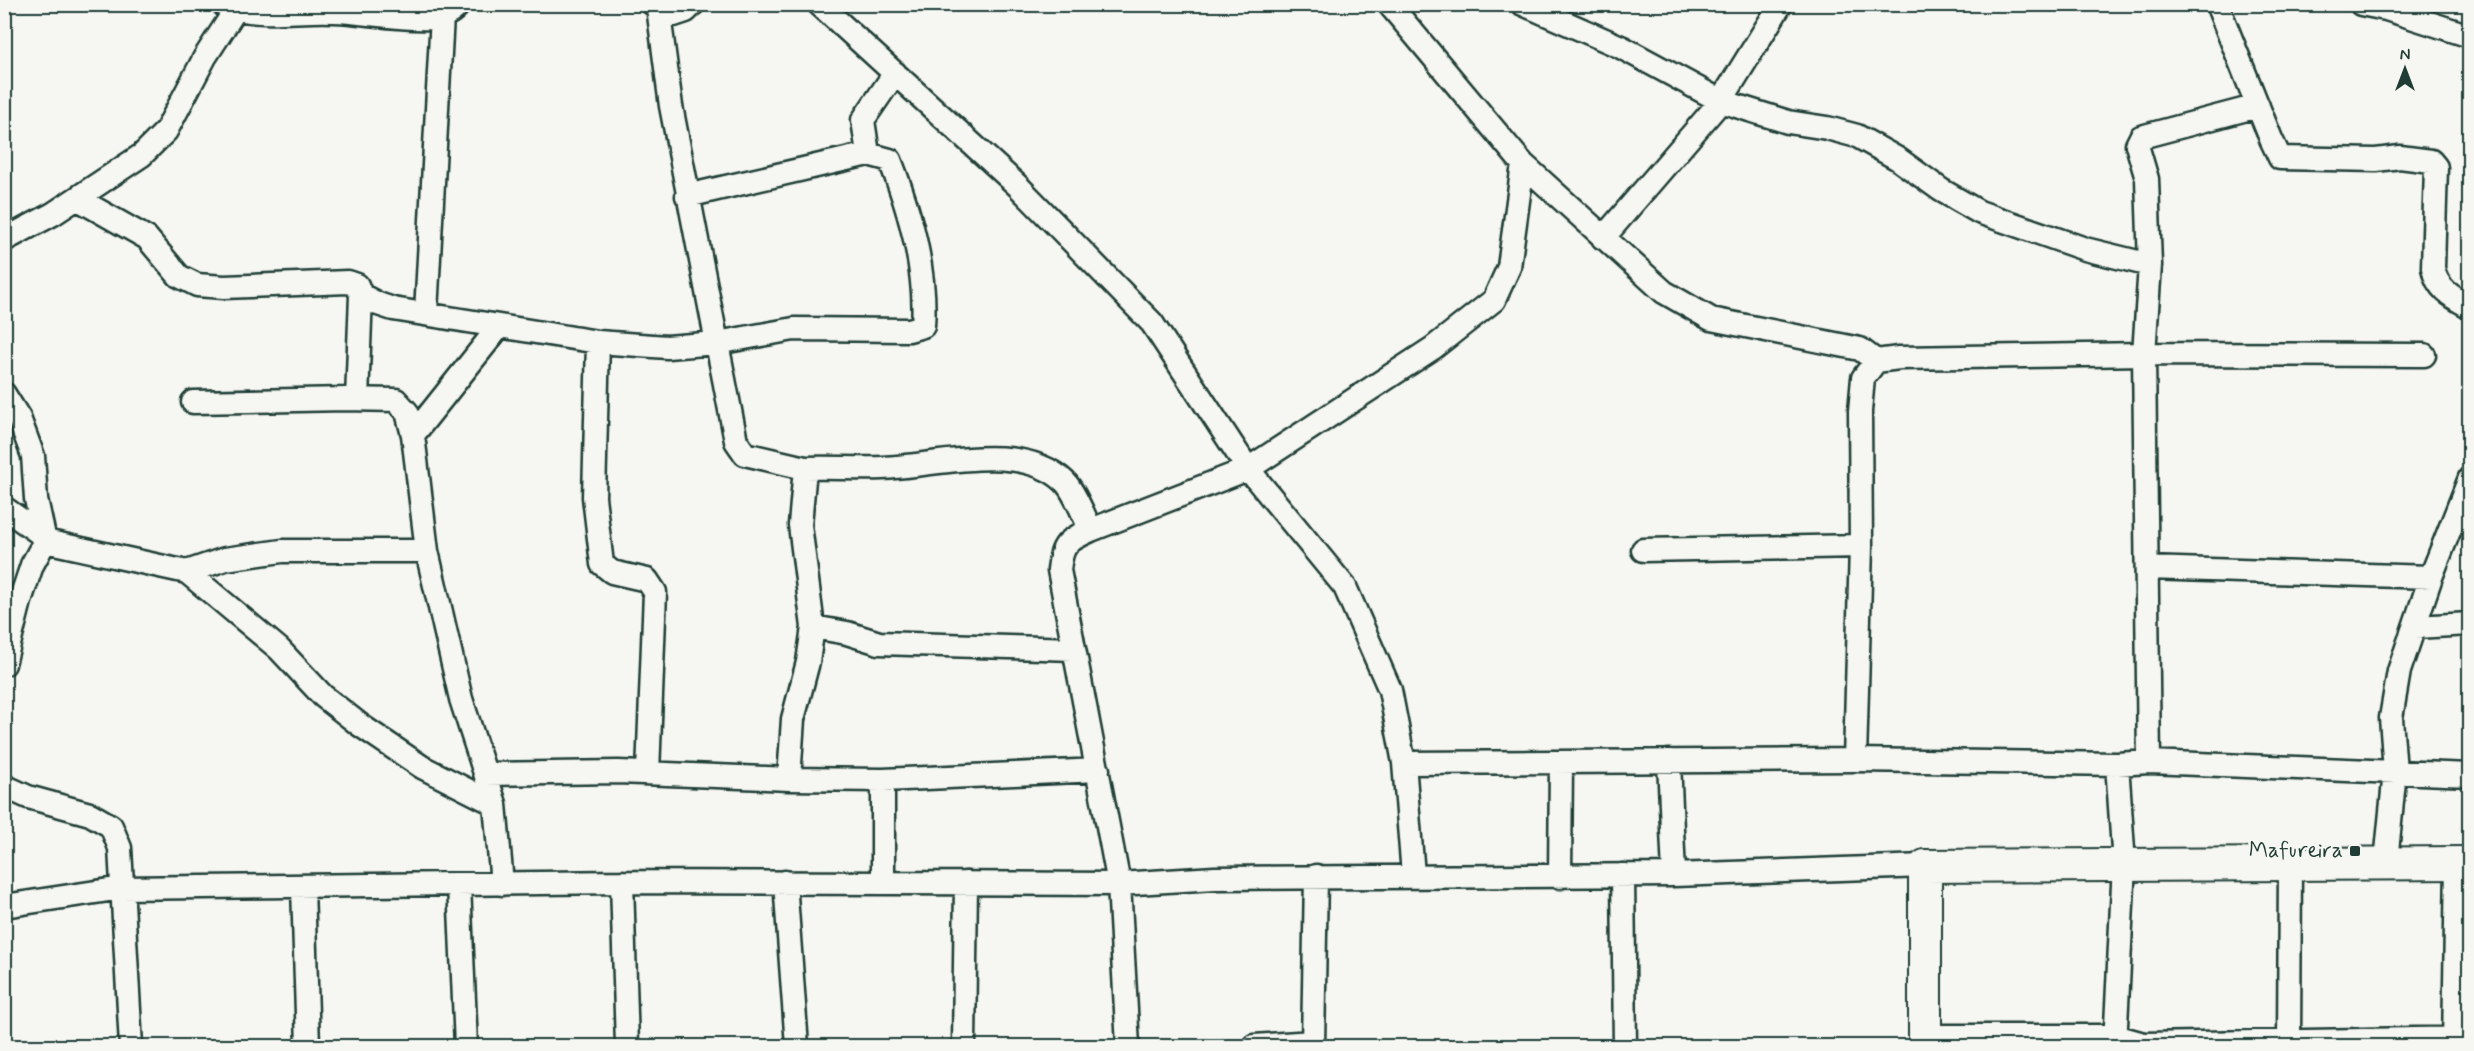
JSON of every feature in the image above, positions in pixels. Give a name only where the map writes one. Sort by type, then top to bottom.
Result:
[{"type":"street","points":[[656,6],[674,15],[686,11],[693,4]]},
{"type":"street","points":[[819,4],[1018,186],[1152,323],[1248,469],[1345,587],[1390,690],[1404,764],[1413,875]]},
{"type":"street","points":[[1523,4],[1621,47],[1721,101],[1788,122],[1827,128],[1857,136],[1898,159],[1941,190],[1980,212],[2085,249],[2150,265]]},
{"type":"street","points":[[1603,238],[1721,101],[1781,4]]},
{"type":"street","points":[[2217,4],[2280,158],[2376,160],[2400,157],[2431,161],[2436,167],[2433,268],[2435,280],[2448,295],[2469,306]]},
{"type":"street","points":[[2361,4],[2385,7],[2469,36]]},
{"type":"street","points":[[656,6],[687,196],[736,441],[745,454],[805,468],[883,468],[973,460],[1017,460],[1041,466],[1066,483],[1091,530]]},
{"type":"street","points":[[4,240],[28,229],[78,199],[142,155],[166,131],[230,7],[271,12],[333,11],[433,18],[450,10],[426,313]]},
{"type":"street","points":[[1398,8],[1523,164],[1664,292],[1710,319],[1860,349],[1876,361],[1899,358],[2144,354],[2424,355]]},
{"type":"street","points":[[868,154],[863,120],[895,73]]},
{"type":"street","points":[[2149,762],[2144,354],[2150,265],[2146,179],[2137,145],[2141,137],[2258,106]]},
{"type":"street","points":[[361,295],[393,309],[598,342],[667,347],[717,343],[794,329],[909,330],[923,326],[925,299],[918,252],[890,160],[868,154],[687,196]]},
{"type":"street","points":[[1128,1047],[1119,884],[1059,570],[1061,550],[1074,538],[1091,530],[1248,469],[1433,348],[1494,300],[1509,267],[1523,164]]},
{"type":"street","points":[[78,199],[147,238],[179,276],[197,285],[224,287],[348,282],[357,285],[361,295],[357,399]]},
{"type":"street","points":[[413,435],[500,327]]},
{"type":"street","points":[[598,342],[594,497],[602,564],[612,572],[647,580],[655,592],[648,773]]},
{"type":"street","points":[[1855,760],[1861,546],[1860,411],[1863,378],[1876,361]]},
{"type":"street","points":[[4,394],[19,418],[33,456],[36,499],[45,542],[32,565],[20,600],[4,664]]},
{"type":"street","points":[[193,402],[396,400],[407,412],[413,435],[427,551],[461,699],[495,804],[502,884]]},
{"type":"street","points":[[789,779],[793,719],[808,662],[813,627],[801,525],[805,468]]},
{"type":"street","points":[[2386,862],[2395,771],[2391,718],[2399,671],[2431,577],[2469,478]]},
{"type":"street","points":[[4,508],[38,532],[45,542],[107,553],[187,572],[279,649],[323,696],[360,725],[422,767],[495,804]]},
{"type":"street","points":[[1643,550],[1861,546]]},
{"type":"street","points":[[187,572],[225,559],[282,550],[427,551]]},
{"type":"street","points":[[2147,568],[2431,577]]},
{"type":"street","points":[[2415,627],[2469,624]]},
{"type":"street","points":[[813,627],[847,633],[879,643],[1074,649]]},
{"type":"street","points":[[1404,764],[1669,760],[2117,764],[2149,762],[2469,774]]},
{"type":"street","points":[[1669,760],[1674,875]]},
{"type":"street","points":[[1560,877],[1561,762]]},
{"type":"street","points":[[2115,1041],[2124,864],[2117,764]]},
{"type":"street","points":[[486,774],[648,773],[883,780],[1098,770]]},
{"type":"street","points":[[883,780],[883,882]]},
{"type":"street","points":[[4,786],[28,797],[90,814],[111,826],[120,848],[131,1047]]},
{"type":"street","points":[[4,906],[122,888],[622,882],[1119,884],[1215,878],[1413,875],[1560,877],[1925,866],[2463,862],[2459,1041],[2289,1044],[2144,1044],[2115,1041],[1924,1042],[1925,866]]},
{"type":"street","points":[[2289,1044],[2290,864]]},
{"type":"street","points":[[1623,875],[1625,1047]]},
{"type":"street","points":[[1254,1047],[1313,1044],[1316,876]]},
{"type":"street","points":[[622,882],[627,1047]]},
{"type":"street","points":[[785,882],[797,1047]]},
{"type":"street","points":[[964,1047],[966,883]]},
{"type":"street","points":[[459,885],[466,1047]]},
{"type":"street","points":[[303,886],[308,1047]]},
{"type":"place","name":"Mafureira","points":[[2355,851]]}]
